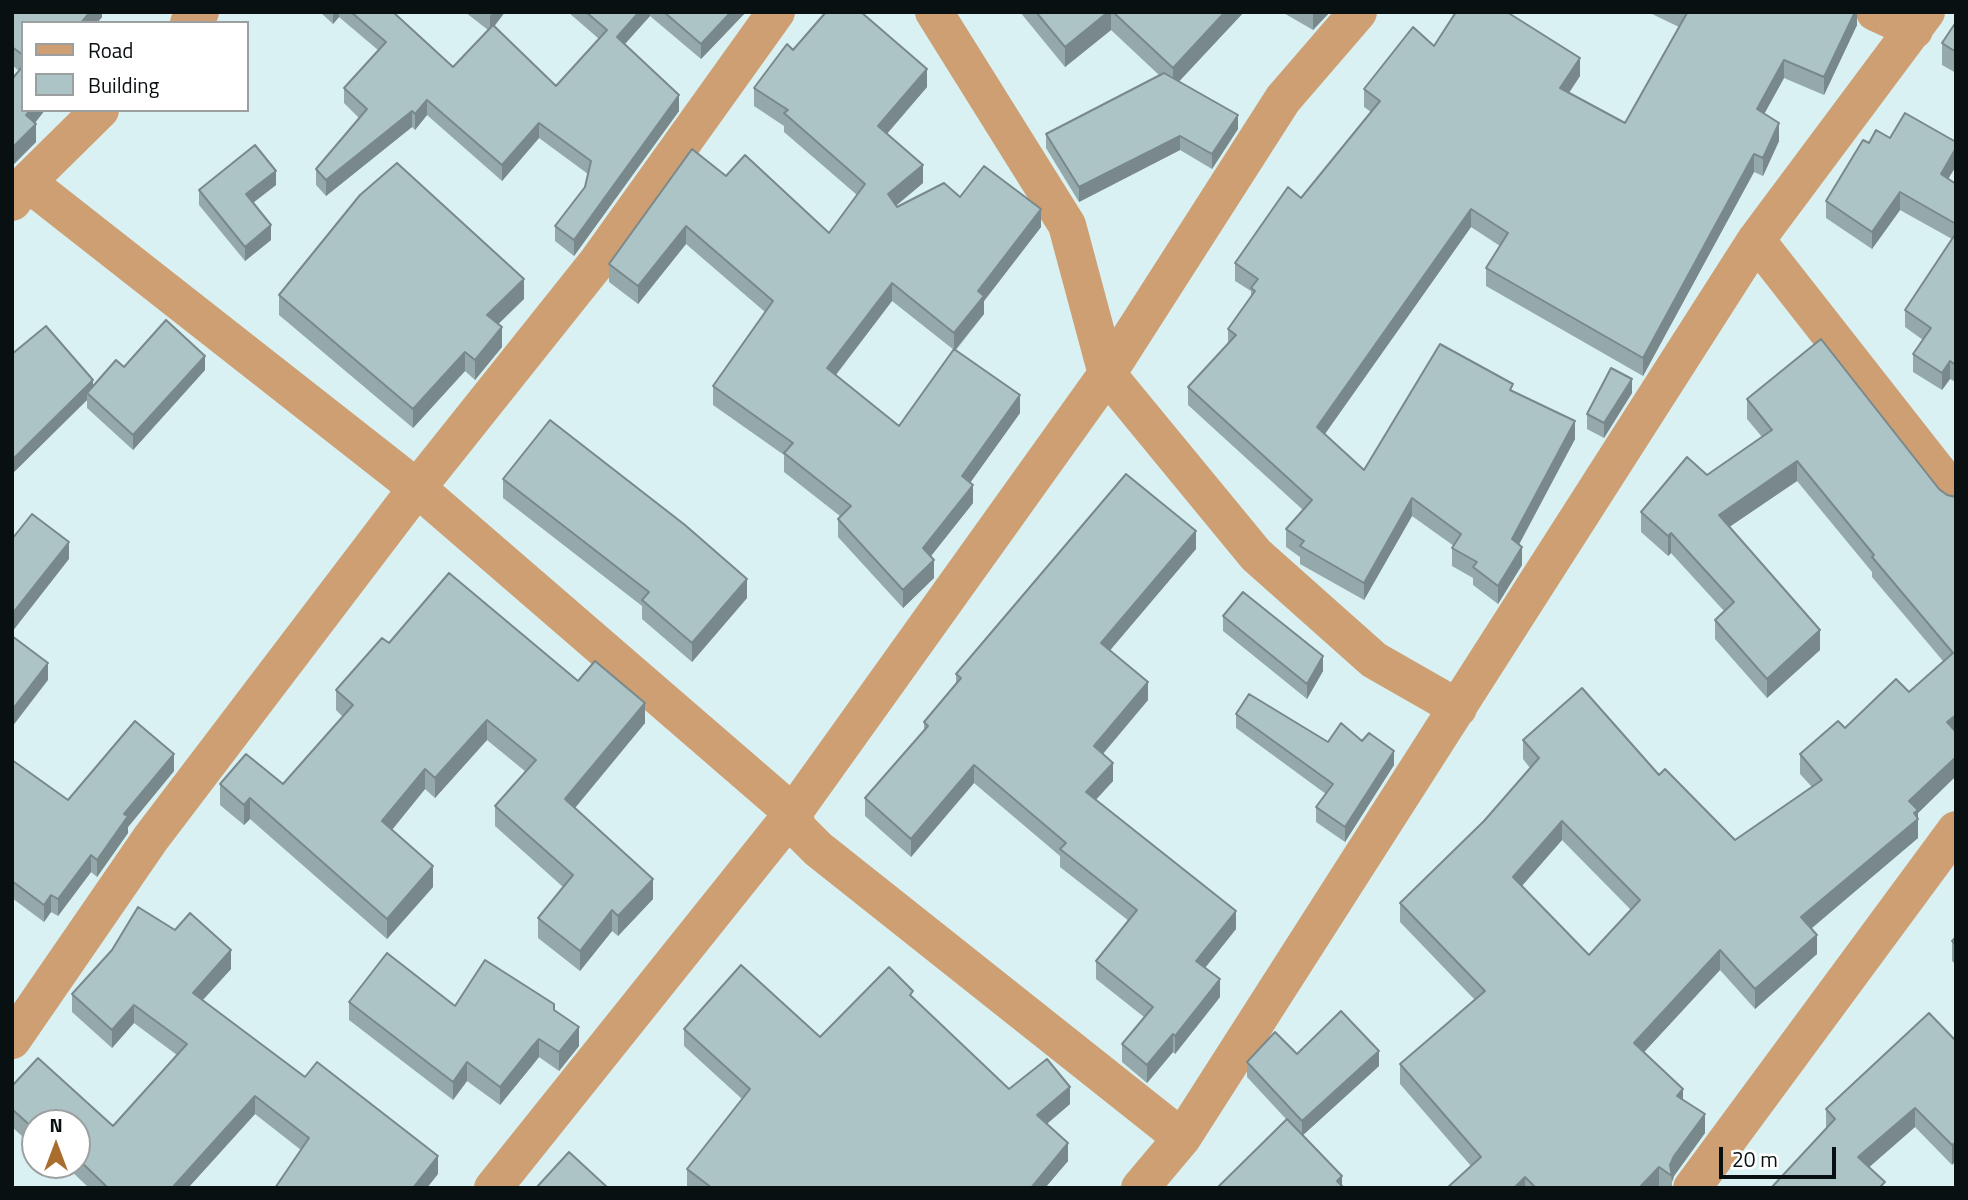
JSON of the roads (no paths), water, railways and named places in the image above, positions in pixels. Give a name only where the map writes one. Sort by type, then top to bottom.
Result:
[{"type":"street","points":[[12,1040],[151,838],[417,488],[598,261],[776,12]]},
{"type":"street","points":[[934,12],[1067,225],[1107,374],[1256,555],[1374,660],[1458,708]]},
{"type":"street","points":[[493,1188],[793,813],[1107,374],[1247,151],[1283,99],[1358,12]]},
{"type":"street","points":[[1140,1188],[1182,1138],[1756,240],[1920,21],[1875,12]]},
{"type":"street","points":[[98,112],[20,192],[417,488],[793,813],[798,828],[818,849],[1182,1138]]},
{"type":"street","points":[[1756,240],[1956,495]]},
{"type":"street","points":[[1692,1188],[1956,830]]}]
